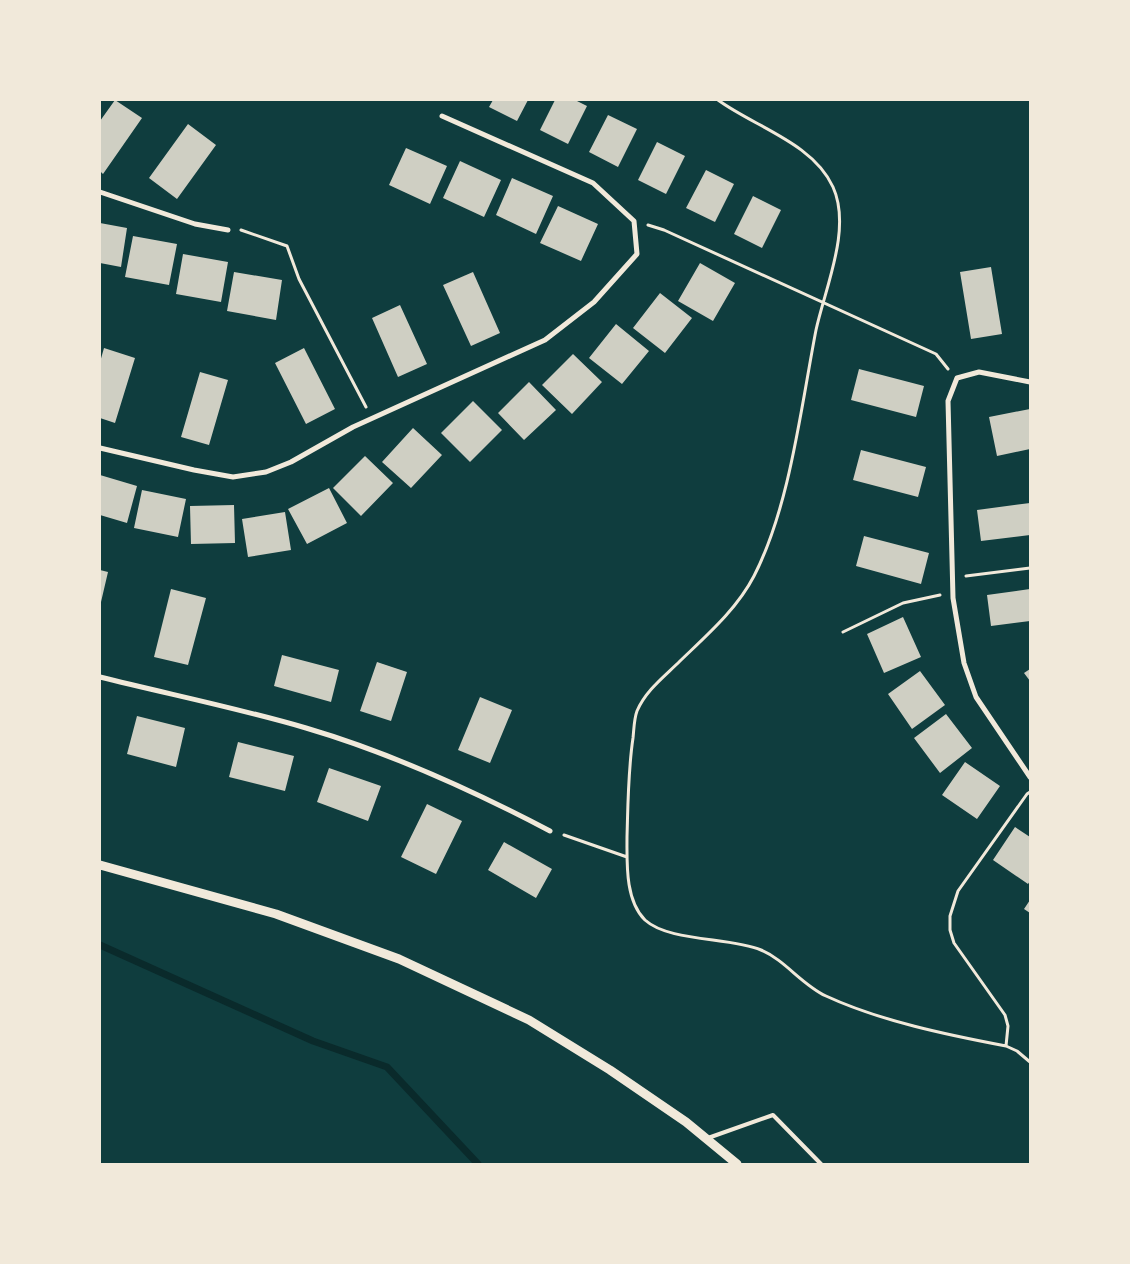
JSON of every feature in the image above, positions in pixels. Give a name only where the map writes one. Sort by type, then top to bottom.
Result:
[{"type":"street","points":[[100,448],[233,477],[266,472],[291,462],[372,419],[545,340],[594,302],[636,254],[634,221],[593,183],[442,116]]},
{"type":"street","points":[[100,192],[195,224],[228,230]]},
{"type":"street","points":[[1030,382],[979,372],[957,378],[948,401],[952,578],[964,663],[976,697],[1030,777]]},
{"type":"street","points":[[100,677],[306,728],[380,753],[484,796],[550,830]]},
{"type":"street","points":[[100,864],[276,914],[399,959],[529,1020],[610,1070],[705,1138],[737,1164]]},
{"type":"lane","points":[[705,1138],[773,1115],[821,1164]]},
{"type":"path","points":[[718,100],[736,113],[801,149],[819,165],[834,188],[840,218],[834,260],[822,303],[786,482],[773,533],[753,578],[729,613],[658,681],[646,696],[637,713],[628,771],[627,857],[635,905],[643,918],[663,930],[761,950],[824,996],[895,1020],[1006,1046],[1030,1062]]},
{"type":"path","points":[[634,221],[664,230],[936,354],[957,378]]},
{"type":"path","points":[[228,230],[246,230],[287,246],[299,279],[372,419]]},
{"type":"path","points":[[952,578],[1030,568]]},
{"type":"path","points":[[843,632],[903,603],[953,592]]},
{"type":"path","points":[[1006,1046],[1008,1026],[1006,1014],[954,943],[950,930],[950,916],[958,892],[1030,792]]},
{"type":"path","points":[[550,830],[627,857]]},
{"type":"building","points":[[115,100],[142,118],[103,174],[100,171],[100,121]]},
{"type":"building","points":[[493,100],[528,100],[517,121],[489,107]]},
{"type":"building","points":[[555,100],[575,100],[587,106],[568,144],[540,130]]},
{"type":"building","points":[[608,115],[637,129],[618,167],[589,152]]},
{"type":"building","points":[[188,124],[216,145],[177,199],[149,178]]},
{"type":"building","points":[[657,142],[685,156],[666,194],[638,180]]},
{"type":"building","points":[[406,148],[447,166],[430,204],[389,185]]},
{"type":"building","points":[[460,161],[501,180],[484,217],[443,198]]},
{"type":"building","points":[[706,170],[734,184],[715,222],[686,208]]},
{"type":"building","points":[[512,178],[553,196],[536,234],[496,215]]},
{"type":"building","points":[[753,196],[781,210],[762,248],[734,234]]},
{"type":"building","points":[[558,206],[598,224],[581,261],[540,243]]},
{"type":"building","points":[[100,223],[127,228],[121,267],[100,263]]},
{"type":"building","points":[[133,236],[177,244],[169,285],[125,277]]},
{"type":"building","points":[[183,254],[228,262],[221,302],[176,294]]},
{"type":"building","points":[[700,263],[735,283],[713,321],[678,301]]},
{"type":"building","points":[[991,267],[1002,334],[971,339],[960,272]]},
{"type":"building","points":[[234,272],[282,280],[276,320],[227,311]]},
{"type":"building","points":[[473,272],[500,333],[471,346],[443,285]]},
{"type":"building","points":[[660,293],[692,318],[665,353],[633,328]]},
{"type":"building","points":[[400,305],[427,364],[398,377],[372,318]]},
{"type":"building","points":[[616,324],[649,351],[622,384],[589,358]]},
{"type":"building","points":[[104,348],[135,358],[115,423],[100,418],[100,362]]},
{"type":"building","points":[[304,348],[335,409],[306,424],[275,363]]},
{"type":"building","points":[[573,354],[602,382],[572,414],[542,385]]},
{"type":"building","points":[[859,369],[924,386],[916,417],[851,400]]},
{"type":"building","points":[[200,372],[228,380],[209,445],[181,437]]},
{"type":"building","points":[[529,382],[556,410],[524,440],[498,413]]},
{"type":"building","points":[[473,401],[502,430],[470,462],[441,433]]},
{"type":"building","points":[[1030,409],[1030,449],[997,456],[989,417]]},
{"type":"building","points":[[413,428],[442,455],[411,488],[382,462]]},
{"type":"building","points":[[861,450],[926,467],[918,497],[853,480]]},
{"type":"building","points":[[365,456],[393,483],[361,516],[333,488]]},
{"type":"building","points":[[100,475],[137,486],[127,523],[100,515]]},
{"type":"building","points":[[329,488],[347,523],[307,544],[288,509]]},
{"type":"building","points":[[142,490],[186,499],[178,537],[134,528]]},
{"type":"building","points":[[1030,503],[1030,535],[981,541],[977,510]]},
{"type":"building","points":[[234,505],[235,543],[191,544],[190,506]]},
{"type":"building","points":[[285,512],[291,550],[248,557],[242,519]]},
{"type":"building","points":[[864,536],[929,553],[921,584],[856,566]]},
{"type":"building","points":[[100,570],[108,572],[101,602],[100,602]]},
{"type":"building","points":[[171,589],[206,598],[188,665],[154,657]]},
{"type":"building","points":[[1030,589],[1030,621],[991,626],[987,595]]},
{"type":"building","points":[[903,617],[921,657],[884,673],[867,634]]},
{"type":"building","points":[[282,655],[339,670],[331,702],[274,686]]},
{"type":"building","points":[[377,662],[407,672],[391,721],[360,711]]},
{"type":"building","points":[[1030,669],[1030,681],[1024,673]]},
{"type":"building","points":[[920,671],[945,705],[912,729],[888,694]]},
{"type":"building","points":[[480,697],[512,710],[490,763],[458,750]]},
{"type":"building","points":[[946,714],[972,748],[940,773],[914,738]]},
{"type":"building","points":[[137,716],[185,728],[176,767],[127,754]]},
{"type":"building","points":[[238,742],[294,756],[285,791],[229,777]]},
{"type":"building","points":[[965,762],[1000,786],[977,819],[942,795]]},
{"type":"building","points":[[329,768],[381,786],[368,821],[317,802]]},
{"type":"building","points":[[427,804],[462,821],[436,874],[401,857]]},
{"type":"building","points":[[1015,827],[1030,837],[1030,881],[1028,884],[993,860]]},
{"type":"building","points":[[504,842],[552,869],[536,898],[488,870]]},
{"type":"building","points":[[1030,900],[1030,913],[1024,909]]},
{"type":"waterway","points":[[100,945],[313,1041],[387,1067],[478,1164]]}]
